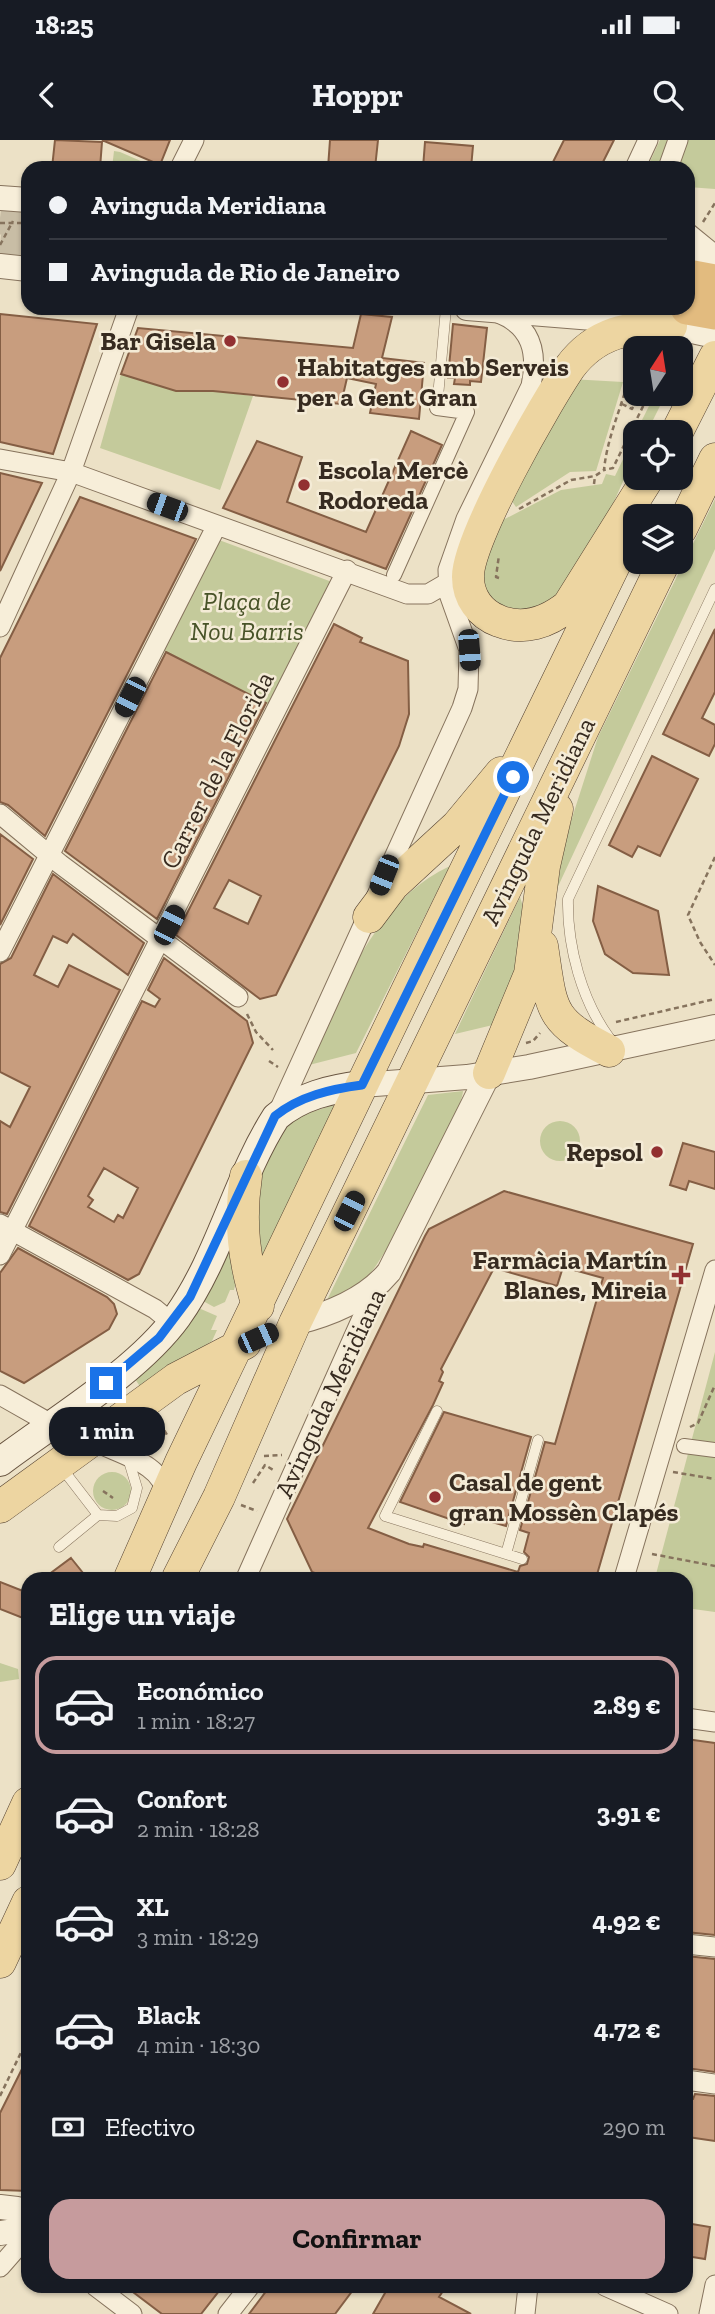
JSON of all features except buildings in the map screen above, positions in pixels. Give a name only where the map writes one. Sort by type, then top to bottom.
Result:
[{"type":"highway","points":[[695,277],[715,281]]},
{"type":"highway","points":[[679,317],[715,313]]},
{"type":"main road","points":[[640,490],[568,606],[555,617],[526,626],[508,625],[479,609],[469,584],[472,553],[480,530],[570,367],[588,346],[606,337],[679,317]]},
{"type":"main road","points":[[684,420],[715,357]]},
{"type":"main road","points":[[693,504],[715,459]]},
{"type":"main road","name":"Avinguda Meridiana","points":[[133,1572],[166,1496],[362,1085],[623,547]]},
{"type":"main road","name":"Avinguda Meridiana","points":[[181,1572],[295,1323],[658,574]]},
{"type":"main road","points":[[369,917],[393,885],[457,826],[533,734]]},
{"type":"main road","points":[[483,1086],[530,974],[549,842],[575,744]]},
{"type":"main road","points":[[539,902],[544,959],[556,1014],[571,1031],[609,1041]]},
{"type":"main road","points":[[0,1462],[135,1360],[169,1326],[190,1297],[275,1116],[293,1104],[316,1095],[362,1085]]},
{"type":"main road","points":[[246,1176],[241,1220],[243,1247],[258,1306]]},
{"type":"main road","points":[[0,1507],[176,1379],[238,1347],[295,1323]]},
{"type":"main road","points":[[0,1864],[21,1818]]},
{"type":"main road","points":[[0,1962],[21,1917]]},
{"type":"street","points":[[184,161],[194,140]]},
{"type":"street","points":[[638,161],[648,140]]},
{"type":"street","points":[[670,161],[678,140]]},
{"type":"street","points":[[0,198],[21,200]]},
{"type":"street","points":[[695,228],[715,257]]},
{"type":"street","points":[[695,254],[715,257]]},
{"type":"street","points":[[0,266],[21,268]]},
{"type":"street","points":[[0,627],[71,472],[127,315]]},
{"type":"street","points":[[275,1116],[369,917],[384,875],[462,708],[468,689],[469,650],[447,583],[453,550],[531,386],[535,364],[530,341],[521,326],[513,319],[499,315]]},
{"type":"street","points":[[629,315],[679,317],[715,336]]},
{"type":"street","points":[[394,575],[467,412],[437,408]]},
{"type":"street","points":[[0,459],[71,472],[417,595],[436,591],[447,583]]},
{"type":"street","points":[[0,952],[217,525]]},
{"type":"street","name":"Carrer de la Florida","points":[[0,1255],[6,1228],[162,941],[347,570]]},
{"type":"street","points":[[0,814],[49,856],[238,997]]},
{"type":"street","points":[[362,1085],[414,1081],[483,1086],[609,1041],[715,1027]]},
{"type":"street","name":"Avinguda Meridiana","points":[[253,1572],[267,1527],[375,1289],[389,1272],[408,1238],[483,1086]]},
{"type":"street","points":[[6,1228],[155,1309],[167,1319],[169,1326]]},
{"type":"street","points":[[626,1572],[715,1270]]},
{"type":"street","points":[[295,1323],[321,1315],[375,1289]]},
{"type":"street","points":[[0,1395],[51,1423],[68,1438],[70,1457]]},
{"type":"street","points":[[70,1457],[76,1405]]},
{"type":"street","points":[[684,1446],[715,1450]]},
{"type":"street","points":[[70,1457],[128,1458],[159,1476],[166,1496]]},
{"type":"street","points":[[693,1719],[715,1722]]},
{"type":"street","points":[[693,1945],[715,1947]]},
{"type":"street","points":[[693,2081],[715,2084]]},
{"type":"street","points":[[0,2207],[21,2212]]},
{"type":"street","points":[[0,2233],[21,2231]]},
{"type":"street","points":[[0,2267],[21,2243]]},
{"type":"street","points":[[709,2314],[715,2285]]},
{"type":"street","points":[[104,2293],[132,2314]]},
{"type":"street","points":[[228,2314],[244,2293]]},
{"type":"street","points":[[526,2314],[528,2293]]},
{"type":"street","points":[[621,2293],[668,2314]]},
{"type":"lane","points":[[437,408],[445,315]]},
{"type":"lane","points":[[609,1041],[584,992],[567,920],[568,899],[715,589]]},
{"type":"lane","points":[[219,1522],[251,1451],[256,1411]]},
{"type":"lane","points":[[437,1411],[385,1516],[522,1559]]},
{"type":"lane","points":[[506,1554],[538,1440]]},
{"type":"lane","points":[[70,1457],[98,1515]]},
{"type":"lane","points":[[59,1547],[98,1515],[117,1516],[135,1503],[138,1488],[128,1458]]},
{"type":"path","points":[[695,228],[715,203]]},
{"type":"path","points":[[0,245],[14,222]]},
{"type":"path","points":[[0,223],[21,222]]},
{"type":"path","points":[[604,470],[606,453],[623,400]]},
{"type":"path","points":[[513,511],[571,480],[595,476],[613,468],[643,406]]},
{"type":"path","points":[[594,484],[595,476]]},
{"type":"path","points":[[715,857],[688,915],[700,942],[715,965]]},
{"type":"path","points":[[238,997],[256,1032],[273,1050]]},
{"type":"path","points":[[609,1041],[715,999]]},
{"type":"path","points":[[532,1031],[536,1051]]},
{"type":"path","points":[[524,1043],[533,1041],[541,1032]]},
{"type":"path","points":[[690,1427],[698,1423],[715,1385]]},
{"type":"path","points":[[153,1416],[165,1429],[171,1443]]},
{"type":"path","points":[[249,1493],[260,1468],[265,1465],[272,1466],[276,1472],[275,1480]]},
{"type":"path","points":[[670,1472],[715,1479]]},
{"type":"path","points":[[103,1491],[113,1498]]},
{"type":"path","name":"Avinguda Meridiana","points":[[248,1507],[257,1511]]},
{"type":"path","points":[[652,1554],[715,1566]]},
{"type":"path","points":[[0,2096],[21,2052]]},
{"type":"green space","points":[[660,140],[667,140],[662,161],[650,161]]},
{"type":"green space","points":[[685,140],[715,140],[715,189],[695,188],[695,161],[678,161]]},
{"type":"green space","points":[[114,151],[141,161],[113,161]]},
{"type":"green space","points":[[121,374],[176,391],[213,391],[253,396],[220,490],[100,448]]},
{"type":"green space","points":[[570,379],[623,382],[596,471],[570,472],[516,507],[507,494]]},
{"type":"green space","points":[[649,406],[660,406],[653,420],[642,420]]},
{"type":"green space","points":[[623,459],[623,482],[596,539],[570,582],[544,609],[507,615],[480,589],[478,579],[501,521],[561,490],[602,484],[606,474],[615,476]]},
{"type":"green space","points":[[715,499],[715,549],[555,893],[564,843],[598,737],[678,574],[693,574],[693,544]]},
{"type":"green space","name":"Plaça de Nou Barris","points":[[219,540],[332,582],[269,705],[162,650]]},
{"type":"green space","points":[[450,866],[356,1053],[309,1065],[309,1058],[349,976],[381,924],[401,901],[424,881]]},
{"type":"green space","points":[[520,897],[524,913],[524,946],[497,1024],[455,1034]]},
{"type":"green space","points":[[463,1091],[438,1155],[379,1262],[360,1283],[327,1300],[428,1095]]},
{"type":"green space","points":[[333,1105],[334,1108],[260,1265],[247,1204],[279,1132],[300,1116]]},
{"type":"green space","points":[[560,1121],[574,1127],[580,1141],[574,1155],[560,1161],[546,1155],[540,1141],[546,1127]]},
{"type":"green space","points":[[232,1223],[237,1277],[234,1290],[230,1290],[225,1302],[214,1307],[203,1301]]},
{"type":"green space","points":[[194,1306],[217,1316],[211,1330],[217,1330],[212,1341],[141,1388],[135,1379]]},
{"type":"green space","points":[[715,1352],[715,1612],[693,1609],[693,1572],[657,1572]]},
{"type":"green space","points":[[112,1472],[126,1477],[131,1491],[126,1505],[112,1510],[98,1505],[93,1491],[98,1477]]},
{"type":"green space","points":[[0,1663],[18,1669],[19,1679],[0,1682]]},
{"type":"tunnel","points":[[0,218],[21,220]]},
{"type":"tunnel","points":[[0,246],[21,248]]},
{"type":"place","name":"Bar Gisela","points":[[230,341]]},
{"type":"place","name":"Habitatges amb Serveis per a Gent Gran","points":[[283,382]]},
{"type":"place","name":"Escola Mercè Rodoreda","points":[[304,485]]},
{"type":"place","name":"Repsol","points":[[657,1152]]},
{"type":"place","name":"Farmàcia Martín Blanes, Mireia","points":[[681,1275]]},
{"type":"place","name":"Casal de gent gran Mossèn Clapés","points":[[435,1497]]},
{"type":"route","points":[[106,1383],[159,1338],[190,1297],[275,1116],[293,1104],[327,1091],[362,1085],[513,777]]}]
